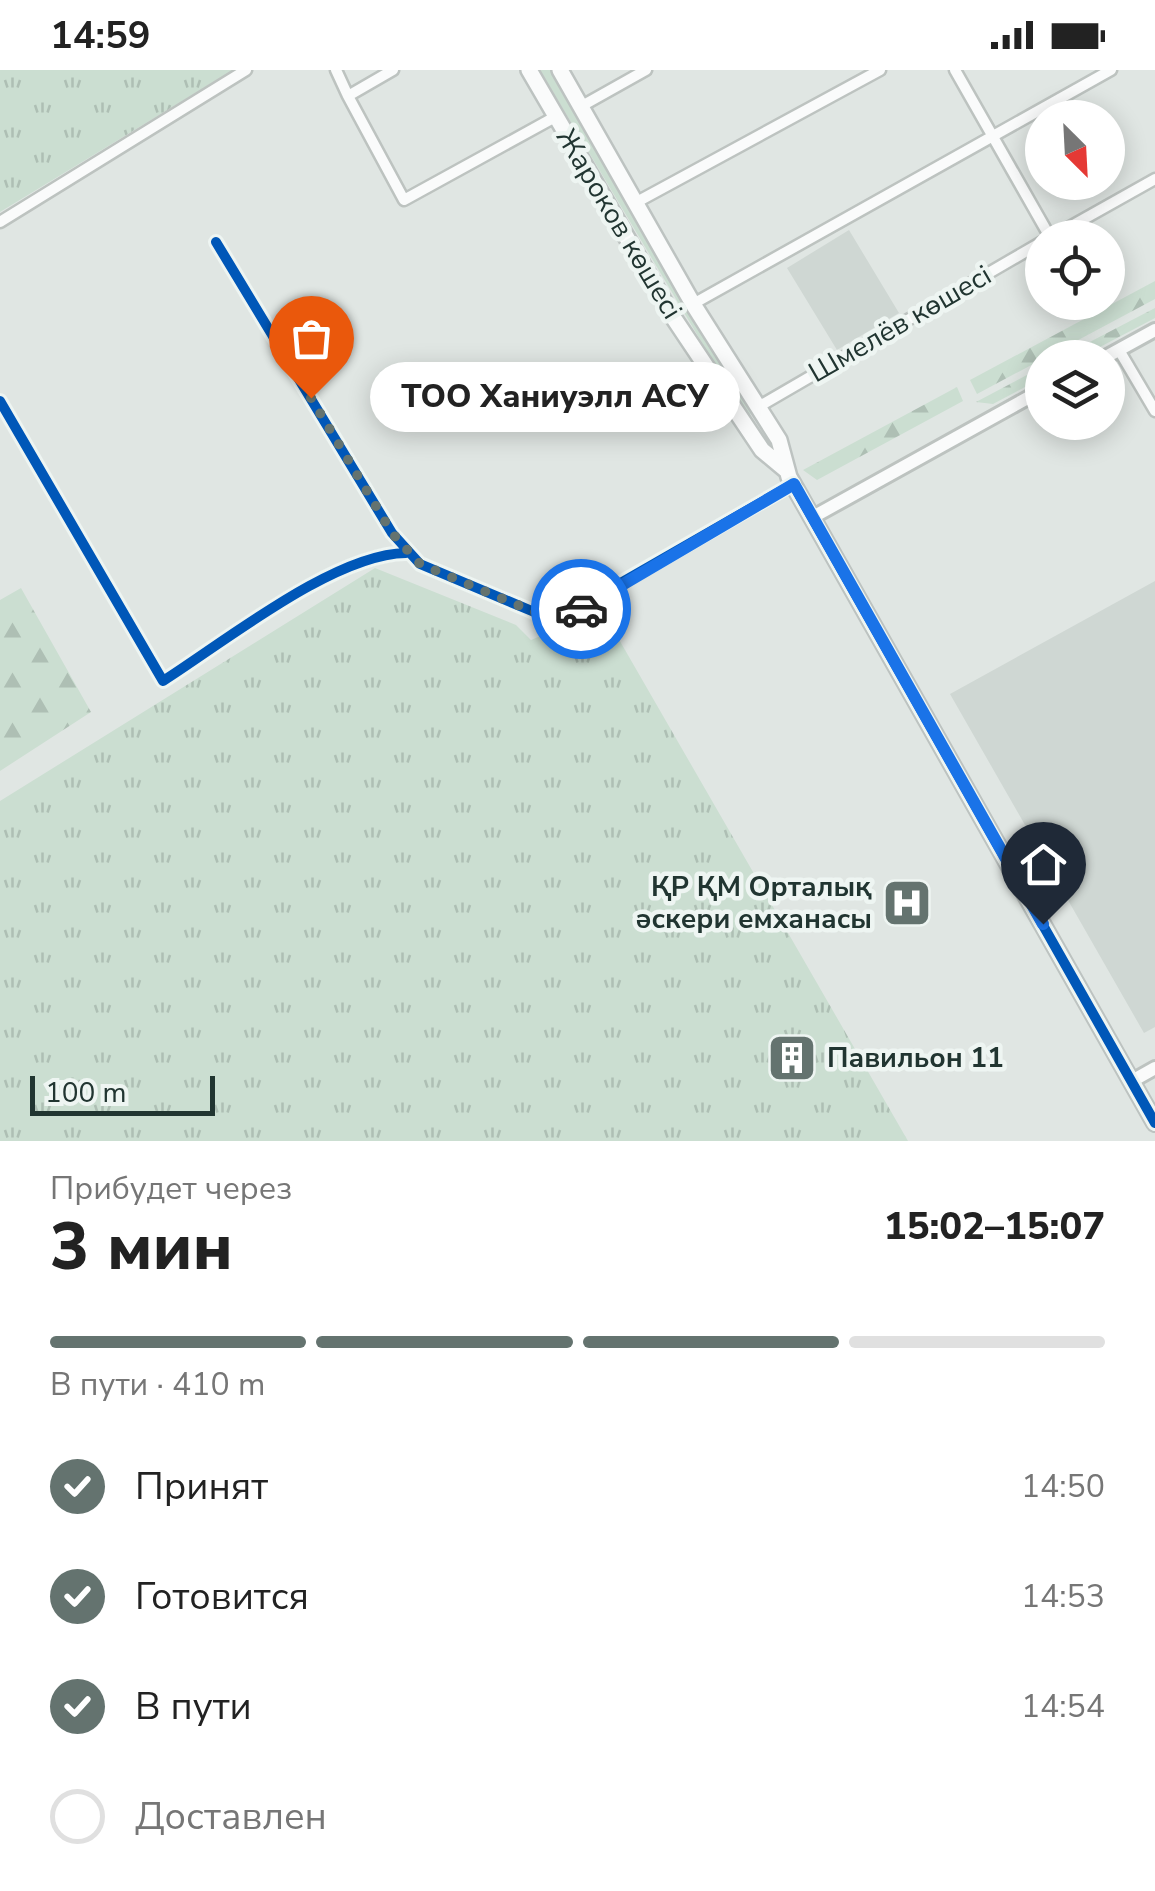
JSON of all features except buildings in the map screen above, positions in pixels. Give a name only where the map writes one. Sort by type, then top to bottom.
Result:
[{"type":"main road","name":"Жароков көшесі","points":[[528,70],[673,317],[762,450],[790,477]]},
{"type":"main road","name":"Жароков көшесі","points":[[560,70],[693,304],[779,440],[790,477],[1155,1122]]},
{"type":"street","points":[[0,222],[246,70]]},
{"type":"street","points":[[336,70],[404,200],[555,116]]},
{"type":"street","points":[[348,96],[393,70]]},
{"type":"street","points":[[580,106],[646,70]]},
{"type":"street","points":[[635,203],[880,70]]},
{"type":"street","points":[[954,70],[1040,220]]},
{"type":"street","points":[[693,304],[994,139],[1111,70]]},
{"type":"street","points":[[1080,220],[1155,178]]},
{"type":"street","points":[[216,242],[406,553],[420,564],[539,614],[563,616],[579,610],[790,477]]},
{"type":"street","name":"Шмелёв көшесі","points":[[758,407],[1025,252]]},
{"type":"street","points":[[1125,347],[1155,330]]},
{"type":"street","points":[[1125,359],[1155,411]]},
{"type":"street","points":[[813,517],[1025,399]]},
{"type":"street","points":[[1,406],[164,681],[345,566],[381,554],[406,553]]},
{"type":"street","points":[[1132,1081],[1155,1068]]},
{"type":"shaded area","points":[[849,230],[899,313],[837,350],[787,268]]},
{"type":"shaded area","points":[[1155,581],[1155,1027],[1144,1033],[950,694]]},
{"type":"green space","points":[[0,70],[233,70],[0,212]]},
{"type":"green space","points":[[540,70],[553,70],[751,414],[746,417]]},
{"type":"green space","points":[[1155,281],[1155,299],[1125,315],[1125,297]]},
{"type":"green space","points":[[1155,308],[1155,318],[1113,340],[1094,340]]},
{"type":"green space","points":[[1082,320],[1116,320],[1078,340],[1045,340]]},
{"type":"green space","points":[[1025,351],[1025,368],[977,394],[970,380]]},
{"type":"green space","points":[[1025,376],[1025,387],[993,404],[976,402]]},
{"type":"green space","points":[[957,387],[963,401],[817,480],[803,470]]},
{"type":"green space","points":[[375,568],[516,625],[531,640],[602,610],[908,1141],[0,1141],[0,801]]},
{"type":"green space","points":[[21,588],[91,712],[0,771],[0,600]]},
{"type":"cycle path","points":[[216,242],[392,533],[420,564],[539,614],[563,616],[793,484]]},
{"type":"cycle path","points":[[0,401],[163,681],[314,583],[377,557],[406,553]]},
{"type":"cycle path","points":[[797,491],[1155,1123]]},
{"type":"way so far","points":[[311,398],[392,533],[406,553],[420,564],[539,614],[563,616],[581,609]]},
{"type":"place","name":"ТОО Ханиуэлл АСУ","points":[[311,398]]},
{"type":"place","name":"ҚР ҚМ Орталық әскери емханасы","points":[[907,903]]},
{"type":"place","name":"Павильон 11","points":[[792,1058]]},
{"type":"route","points":[[581,609],[794,484],[1043,924]]}]
